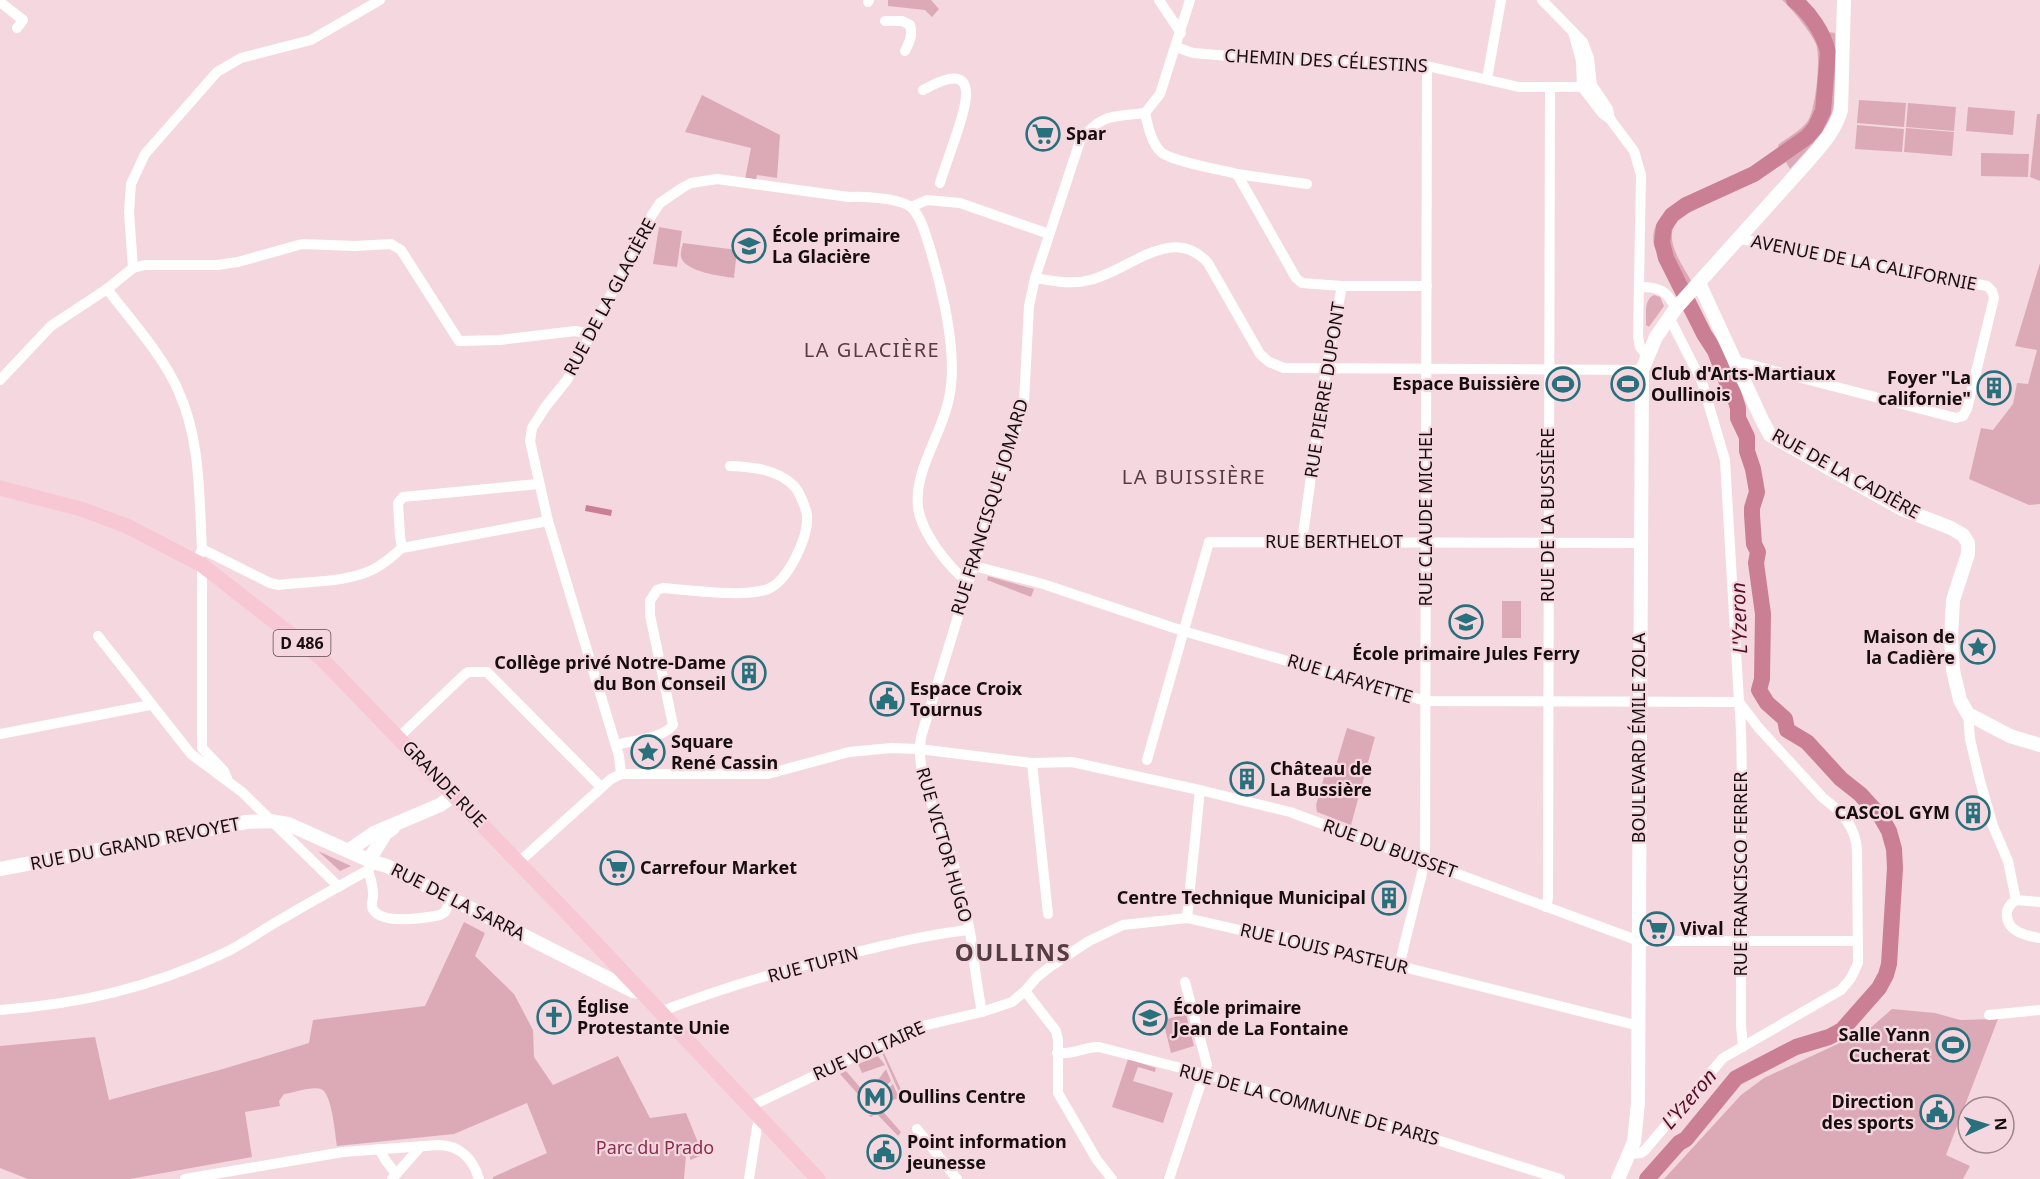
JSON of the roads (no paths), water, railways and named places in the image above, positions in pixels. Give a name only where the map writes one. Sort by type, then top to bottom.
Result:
[{"type":"main road","name":"GRANDE RUE","points":[[0,488],[81,509],[200,558],[321,658],[519,862],[818,1179]]},
{"type":"street","points":[[133,268],[129,212],[131,184],[145,154],[217,72],[241,58],[311,40],[380,0]]},
{"type":"street","points":[[1159,0],[1181,33]]},
{"type":"street","points":[[1190,0],[1160,94],[1145,113],[1151,137],[1161,153],[1178,160],[1238,174],[1307,184]]},
{"type":"street","points":[[1487,79],[1501,0]]},
{"type":"street","points":[[1542,0],[1573,32],[1587,86],[1602,113],[1610,118],[1634,152],[1641,171],[1639,341],[1640,347],[1647,356]]},
{"type":"street","name":"BOULEVARD ÉMILE ZOLA","points":[[1618,1179],[1630,1154],[1637,1120],[1642,370],[1656,337],[1675,310],[1829,137],[1837,123],[1841,110],[1844,0]]},
{"type":"street","points":[[0,2],[23,20],[17,28]]},
{"type":"street","points":[[885,21],[902,21],[910,25],[912,32],[905,51]]},
{"type":"street","name":"CHEMIN DES CÉLESTINS","points":[[1176,47],[1193,53],[1267,59],[1346,60],[1427,66],[1519,87],[1587,86]]},
{"type":"street","name":"RUE CLAUDE MICHEL","points":[[1399,966],[1425,861],[1427,66]]},
{"type":"street","points":[[923,90],[949,78],[957,78],[964,84],[966,90],[963,112],[940,183]]},
{"type":"street","name":"RUE DE LA BUSSIÈRE","points":[[1546,907],[1548,898],[1550,87]]},
{"type":"street","name":"RUE FRANCISQUE JOMARD","points":[[919,749],[935,689],[1024,402],[1029,306],[1035,278],[1080,141],[1091,128],[1105,118],[1145,113]]},
{"type":"street","points":[[1238,174],[1296,278],[1302,284],[1342,286]]},
{"type":"street","name":"RUE DE LA GLACIÈRE","points":[[621,774],[621,762],[548,521],[530,441],[532,428],[567,381],[652,215],[666,198],[691,183],[717,179],[849,197],[873,198],[900,202],[911,207],[927,200],[960,203],[1049,234]]},
{"type":"street","points":[[911,207],[922,225],[941,283],[952,364],[950,397],[940,430],[921,477],[918,508],[928,535],[950,564],[968,582]]},
{"type":"street","name":"AVENUE DE LA CALIFORNIE","points":[[1736,361],[1963,417],[1967,409],[1994,298],[1987,286],[1740,239]]},
{"type":"street","points":[[0,380],[51,326],[107,289],[133,268],[145,265],[217,265],[238,262],[302,244],[355,246],[391,244],[397,246],[459,341],[501,340],[575,331],[592,334]]},
{"type":"street","points":[[1035,278],[1060,282],[1092,280],[1158,250],[1184,247],[1198,254],[1208,263],[1252,344],[1269,362],[1284,368],[1642,370]]},
{"type":"street","name":"RUE DE LA CADIÈRE","points":[[1697,285],[1736,361],[1770,435],[1902,509],[1963,535],[1968,543],[1968,554],[1953,600],[1951,638],[1956,685],[1960,700],[1968,714]]},
{"type":"street","name":"RUE PIERRE DUPONT","points":[[1302,542],[1326,368],[1342,286],[1427,286]]},
{"type":"street","points":[[1630,1154],[1646,1150],[1723,1058],[1845,986],[1856,969],[1857,941],[1857,842],[1849,823],[1746,720],[1739,702],[1725,460],[1702,382],[1675,310],[1666,292],[1651,287],[1640,287]]},
{"type":"street","name":"RUE DE LA SARRA","points":[[107,289],[164,366],[179,391],[196,458],[200,558],[202,748],[224,771],[228,781],[339,886]]},
{"type":"street","points":[[1640,318],[1647,334],[1656,337]]},
{"type":"street","points":[[615,743],[669,730],[673,724],[650,615],[650,601],[653,594],[663,588],[752,593],[770,588],[783,579],[797,554],[804,534],[807,515],[795,487],[777,475],[759,468],[730,466]]},
{"type":"street","points":[[402,548],[398,503],[403,497],[538,484]]},
{"type":"street","points":[[200,558],[279,585],[356,576],[373,570],[402,548],[548,521]]},
{"type":"street","name":"RUE BERTHELOT","points":[[1183,631],[1209,542],[1640,543]]},
{"type":"street","name":"RUE LAFAYETTE","points":[[974,566],[1043,584],[1183,631],[1426,701],[1739,702]]},
{"type":"street","points":[[1148,760],[1183,631]]},
{"type":"street","points":[[98,636],[150,705],[191,754],[228,781]]},
{"type":"street","points":[[399,737],[468,672],[486,672],[601,788]]},
{"type":"street","points":[[0,734],[150,705]]},
{"type":"street","points":[[1968,714],[2010,736],[2040,745]]},
{"type":"street","points":[[1968,714],[1970,739],[1980,781],[1993,826],[2008,861],[2016,900]]},
{"type":"street","name":"RUE FRANCISCO FERRER","points":[[1743,1047],[1741,828],[1746,720]]},
{"type":"street","name":"RUE DU BUISSET","points":[[621,774],[768,774],[849,752],[891,748],[919,749],[1032,763],[1072,762],[1200,790],[1290,813],[1639,941],[1857,941]]},
{"type":"street","name":"RUE VICTOR HUGO","points":[[919,749],[921,769],[952,860],[969,930],[973,969],[982,1012]]},
{"type":"street","points":[[1032,763],[1048,914]]},
{"type":"street","points":[[519,862],[601,788],[621,774]]},
{"type":"street","points":[[1187,918],[1200,790]]},
{"type":"street","points":[[348,851],[374,832],[440,805],[454,795]]},
{"type":"street","name":"RUE DE LA SARRA","points":[[270,820],[288,824],[348,851],[370,864],[387,866],[633,991],[642,992]]},
{"type":"street","name":"RUE DU GRAND REVOYET","points":[[0,869],[246,822],[270,820]]},
{"type":"street","points":[[0,1010],[48,1006],[126,991],[224,953],[339,886],[370,864],[385,834],[399,823]]},
{"type":"street","points":[[370,864],[374,894],[372,908],[383,917],[399,920],[440,915],[445,912],[451,899]]},
{"type":"street","points":[[2040,902],[2016,900],[2010,904],[2006,912],[2007,923],[2013,929],[2026,936],[2040,938]]},
{"type":"street","name":"RUE LOUIS PASTEUR","points":[[1025,991],[1051,966],[1089,941],[1108,932],[1124,925],[1187,918],[1244,931],[1264,932],[1639,1026]]},
{"type":"street","name":"RUE TUPIN","points":[[660,1012],[738,985],[816,962],[919,938],[969,930]]},
{"type":"street","points":[[1169,1179],[1208,1065],[1185,982]]},
{"type":"street","points":[[1025,991],[1056,1031],[1058,1093],[1097,1160],[1112,1179]]},
{"type":"street","name":"RUE VOLTAIRE","points":[[749,1107],[914,1028],[982,1012],[1012,1002],[1025,991]]},
{"type":"street","points":[[1989,1015],[2040,1010]]},
{"type":"street","name":"RUE DE LA COMMUNE DE PARIS","points":[[1058,1053],[1068,1054],[1088,1047],[1099,1047],[1434,1139],[1560,1179]]},
{"type":"street","points":[[749,1179],[760,1119]]},
{"type":"street","points":[[917,1129],[957,1179]]},
{"type":"street","points":[[185,1179],[343,1152],[443,1145],[458,1149],[473,1163],[479,1179]]},
{"type":"street","points":[[379,1149],[394,1176],[421,1146]]},
{"type":"waterway","name":"L'Yzeron","points":[[1647,1179],[1679,1143],[1686,1139],[1736,1078],[1796,1047],[1829,1037],[1842,1030],[1879,988],[1889,964],[1895,868],[1894,849],[1889,831],[1881,817],[1860,794],[1841,779],[1807,742],[1787,730],[1785,719],[1767,703],[1759,690],[1762,679],[1763,614],[1756,563],[1758,552],[1754,544],[1752,515],[1757,492],[1747,451],[1747,437],[1738,418],[1738,408],[1733,392],[1715,351],[1704,334],[1666,258],[1662,242],[1664,227],[1672,215],[1686,205],[1754,174],[1807,137],[1815,128],[1823,111],[1828,52],[1815,23],[1794,0]]},
{"type":"place","name":"Spar","points":[[1043,134]]},
{"type":"place","name":"École primaire La Glacière","points":[[749,246]]},
{"type":"place","name":"Espace Buissière","points":[[1563,384]]},
{"type":"place","name":"Club d'Arts-Martiaux Oullinois","points":[[1628,384]]},
{"type":"place","name":"Foyer \"La californie\"","points":[[1994,388]]},
{"type":"place","name":"École primaire Jules Ferry","points":[[1466,622]]},
{"type":"place","name":"Maison de la Cadière","points":[[1978,647]]},
{"type":"place","name":"Collège privé Notre-Dame du Bon Conseil","points":[[749,673]]},
{"type":"place","name":"Espace Croix Tournus","points":[[887,699]]},
{"type":"place","name":"Square René Cassin","points":[[648,752]]},
{"type":"place","name":"Château de La Bussière","points":[[1247,779]]},
{"type":"place","name":"CASCOL GYM","points":[[1973,813]]},
{"type":"place","name":"Carrefour Market","points":[[617,868]]},
{"type":"place","name":"Centre Technique Municipal","points":[[1389,898]]},
{"type":"place","name":"Vival","points":[[1657,929]]},
{"type":"place","name":"Église Protestante Unie","points":[[554,1017]]},
{"type":"place","name":"École primaire Jean de La Fontaine","points":[[1150,1018]]},
{"type":"place","name":"Salle Yann Cucherat","points":[[1953,1045]]},
{"type":"place","name":"Oullins Centre","points":[[875,1097]]},
{"type":"place","name":"Direction des sports","points":[[1937,1112]]},
{"type":"place","name":"Point information jeunesse","points":[[884,1152]]},
{"type":"district","name":"LA GLACIÈRE","points":[[872,350]]},
{"type":"district","name":"LA BUISSIÈRE","points":[[1194,477]]},
{"type":"district","name":"OULLINS","points":[[1013,953]]},
{"type":"park label","name":"Parc du Prado","points":[[655,1148]]}]
